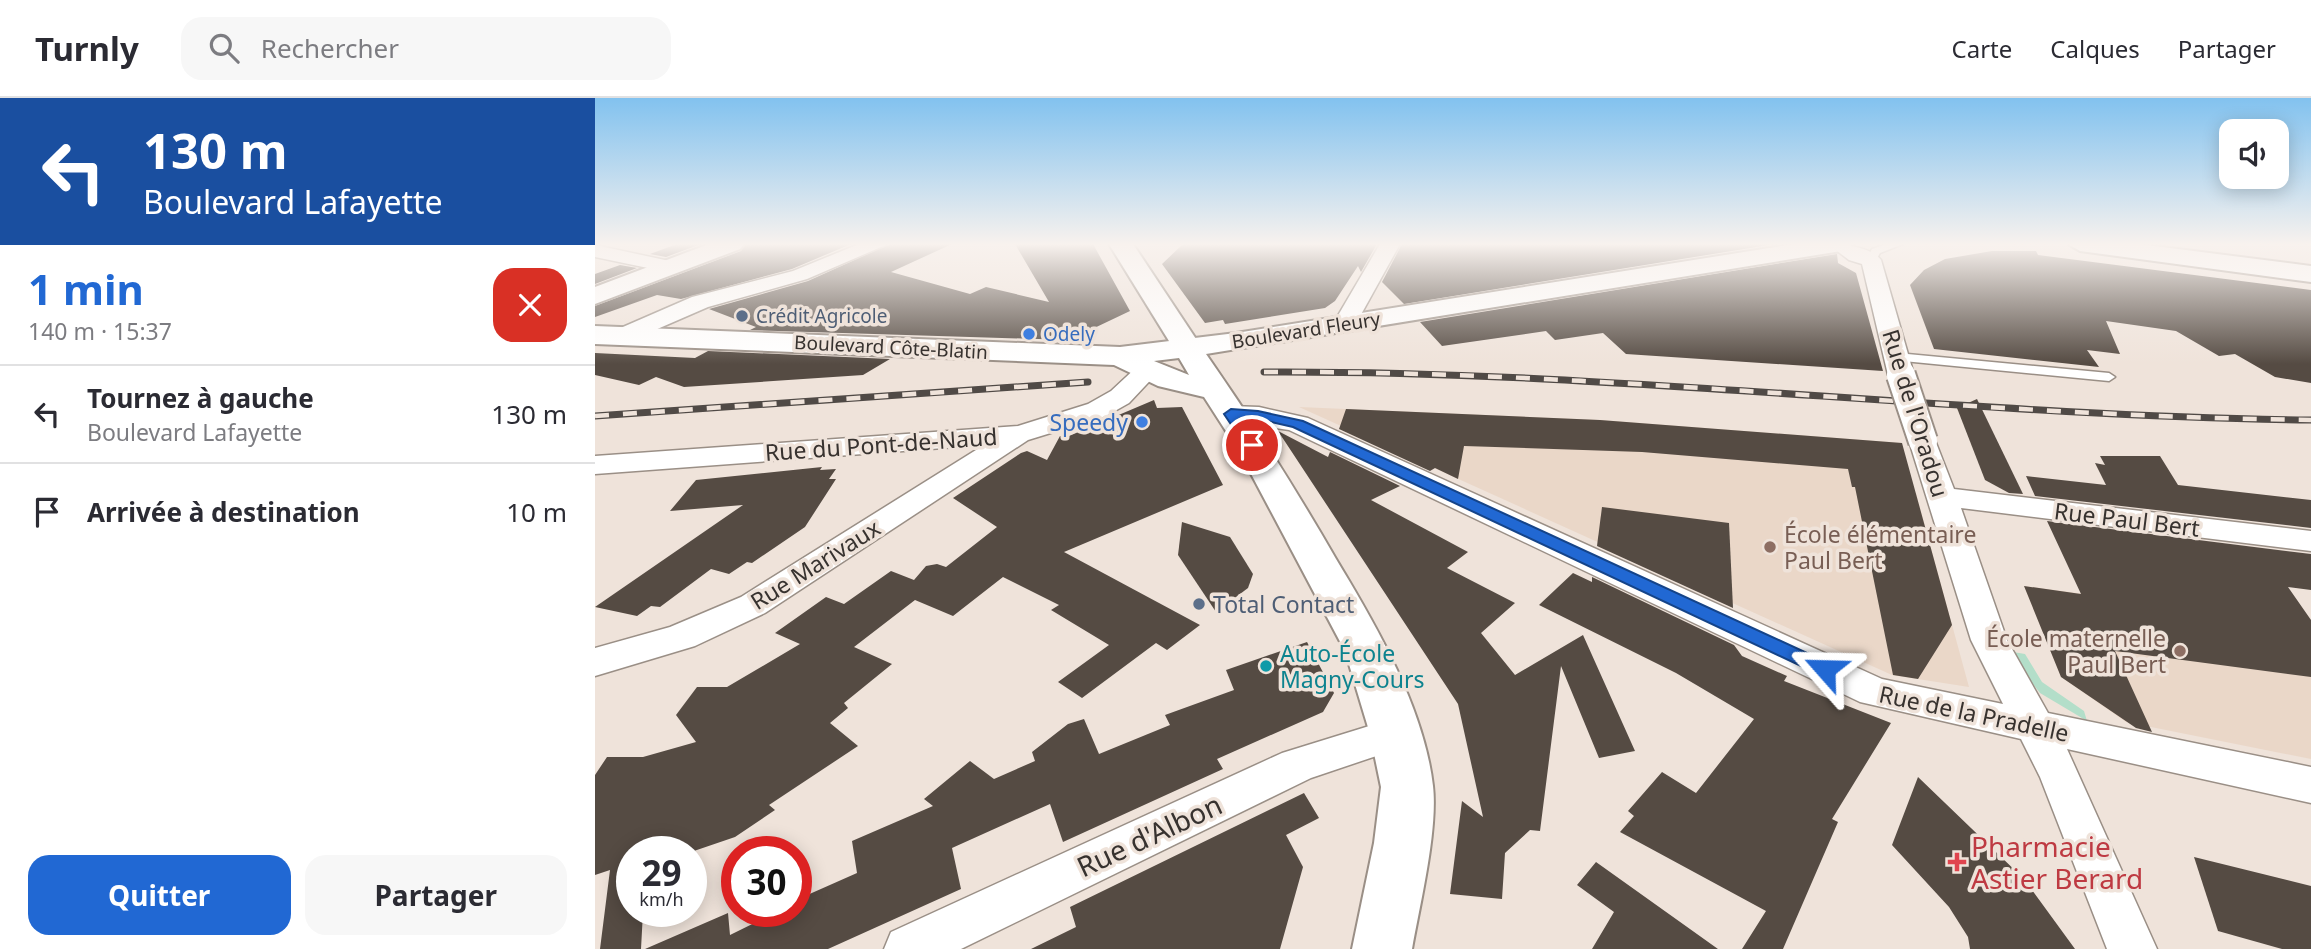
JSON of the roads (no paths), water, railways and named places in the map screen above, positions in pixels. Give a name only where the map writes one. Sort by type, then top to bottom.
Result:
[{"type":"main road","points":[[595,296],[628,284]]},
{"type":"main road","points":[[1146,284],[1257,453],[1368,651],[1395,734],[1407,787],[1402,843],[1382,949]]},
{"type":"main road","name":"Boulevard Fleury","points":[[1187,348],[1597,284]]},
{"type":"main road","name":"Boulevard Côte-Blatin","points":[[595,335],[1120,356],[1187,348]]},
{"type":"main road","points":[[1120,356],[1224,402]]},
{"type":"street","points":[[624,335],[700,302],[768,284]]},
{"type":"street","points":[[1345,324],[1368,284]]},
{"type":"street","name":"Rue de l'Oradou","points":[[1878,284],[1899,366],[1989,640],[2061,776],[2132,949]]},
{"type":"street","name":"Rue du Pont-de-Naud","points":[[595,465],[1020,434],[1097,410],[1120,397],[1150,369]]},
{"type":"street","name":"Rue de la Pradelle","points":[[1224,402],[1298,424],[1874,692],[2311,785]]},
{"type":"street","name":"Rue Marivaux","points":[[595,662],[682,637],[753,606],[1020,434]]},
{"type":"street","name":"Rue Paul Bert","points":[[1943,497],[2311,541]]},
{"type":"street","name":"Rue d'Albon","points":[[909,949],[1297,765],[1395,734]]},
{"type":"lane","points":[[1899,366],[2109,377]]},
{"type":"railway","points":[[1264,372],[1526,378],[2049,411],[2311,420]]},
{"type":"railway","points":[[595,416],[1088,382]]},
{"type":"place","name":"Crédit Agricole","points":[[742,316]]},
{"type":"place","name":"Odely","points":[[1029,334]]},
{"type":"place","name":"Speedy","points":[[1142,422]]},
{"type":"place","name":"École élémentaire Paul Bert","points":[[1770,547]]},
{"type":"place","name":"Total Contact","points":[[1199,604]]},
{"type":"place","name":"École maternelle Paul Bert","points":[[2180,651]]},
{"type":"place","name":"Auto-École Magny-Cours","points":[[1266,666]]},
{"type":"place","name":"Pharmacie Astier Berard","points":[[1957,862]]}]
